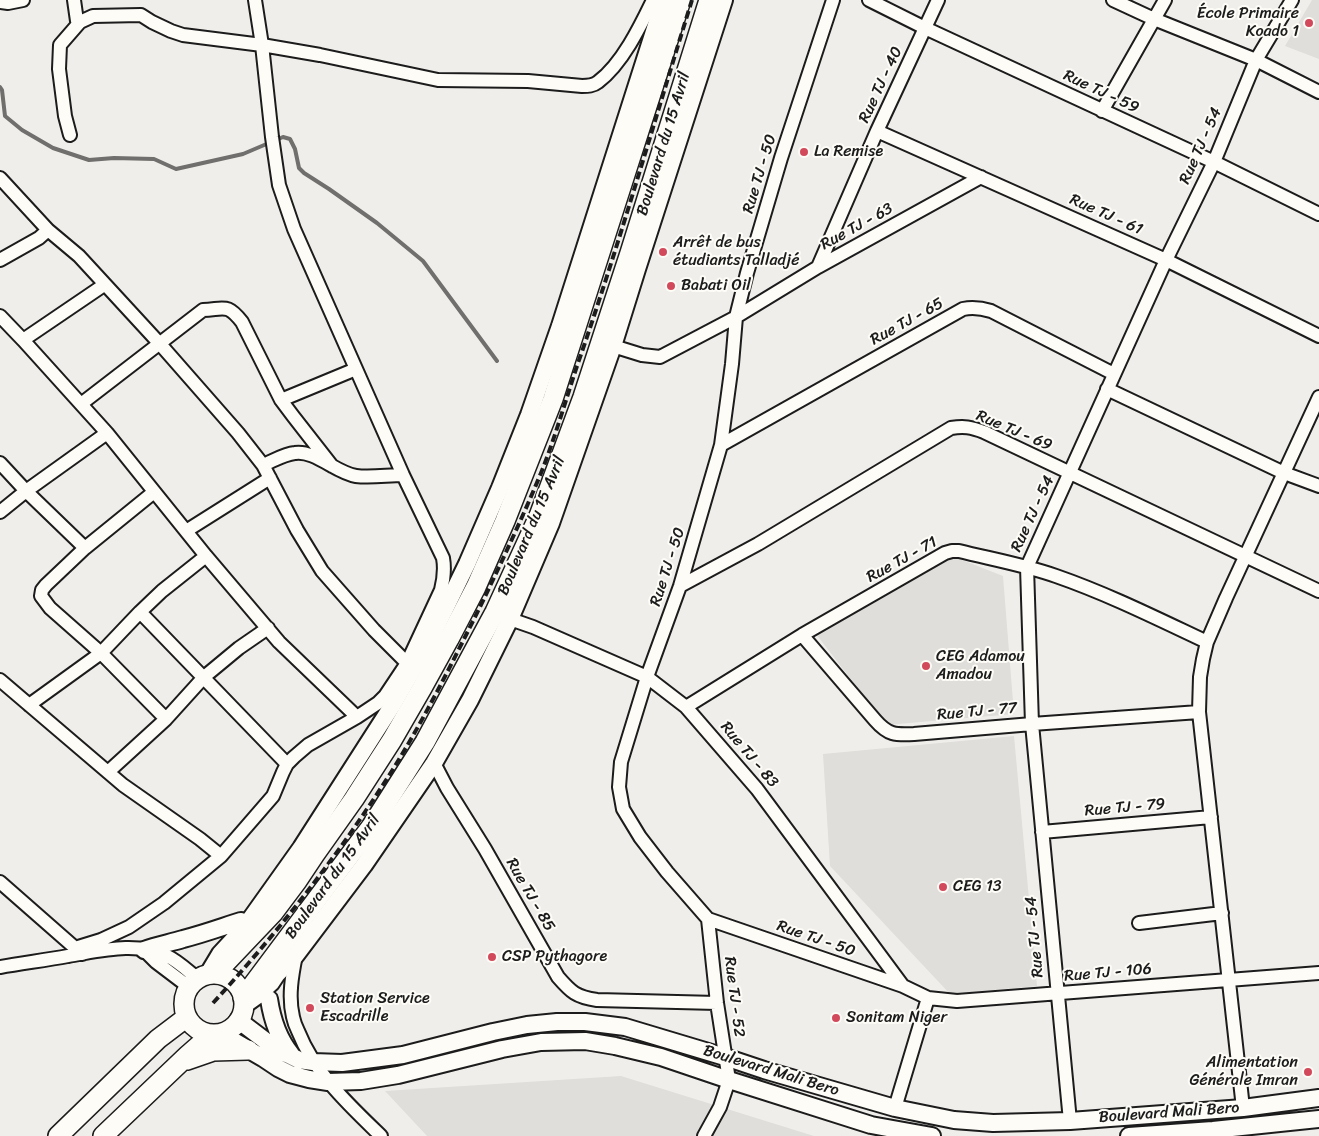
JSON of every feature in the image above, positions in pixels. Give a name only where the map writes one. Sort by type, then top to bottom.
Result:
[{"type":"highway","name":"Boulevard du 15 Avril","points":[[202,978],[273,913],[297,881],[354,798],[402,723],[476,587],[509,512],[553,399],[681,0]]},
{"type":"highway","name":"Boulevard du 15 Avril","points":[[242,1009],[371,827],[425,742],[495,612],[539,516],[582,397],[633,244],[709,0]]},
{"type":"highway","points":[[103,1136],[179,1063],[216,1033],[233,1026],[242,1009],[240,990],[233,981],[223,975],[202,978],[186,994],[184,1002],[184,1010],[191,1024],[204,1032],[216,1033]]},
{"type":"highway","points":[[58,1136],[158,1039],[187,1017]]},
{"type":"highway","points":[[179,1063],[213,1051],[248,1050]]},
{"type":"main road","points":[[202,978],[220,954],[244,928],[247,919],[301,848],[392,706],[429,642],[467,564],[529,415],[560,326],[664,0]]},
{"type":"main road","name":"Boulevard du 15 Avril","points":[[242,1009],[271,983],[277,974],[296,955],[364,865],[434,763],[470,700],[510,619],[551,523],[613,346],[636,269],[724,0]]},
{"type":"main road","points":[[144,950],[247,919]]},
{"type":"main road","name":"Boulevard du 15 Avril","points":[[269,999],[277,974]]},
{"type":"main road","points":[[242,1009],[256,1010],[269,999]]},
{"type":"main road","points":[[269,999],[271,1013],[280,1037],[284,1046],[294,1058]]},
{"type":"main road","name":"Boulevard Mali Bero","points":[[242,1009],[279,1051],[299,1060],[342,1063],[403,1056],[527,1025],[585,1022],[625,1027],[895,1108],[954,1120],[993,1123],[1070,1120],[1243,1108],[1319,1098]]},
{"type":"main road","name":"Boulevard Mali Bero","points":[[216,1033],[290,1074],[328,1082],[362,1081],[398,1076],[502,1049],[541,1042],[585,1040],[661,1057],[871,1124],[932,1136]]},
{"type":"main road","name":"Boulevard Mali Bero","points":[[1129,1136],[1213,1130],[1319,1119]]},
{"type":"street","points":[[0,2],[23,0]]},
{"type":"street","points":[[74,0],[77,21],[80,22]]},
{"type":"street","points":[[78,951],[129,927],[164,903],[222,856],[273,796],[287,764],[308,745],[357,717],[385,696],[407,664],[444,580],[445,567],[443,558],[403,475],[294,229],[279,184],[255,0]]},
{"type":"street","points":[[70,135],[65,116],[59,69],[60,45],[80,22],[93,16],[141,15],[152,22],[183,35],[262,45],[320,55],[438,80],[528,81],[590,86],[596,84],[616,64],[640,27],[653,0]]},
{"type":"street","name":"Rue TJ - 50","points":[[833,0],[781,158],[747,273],[736,317],[732,364],[721,444],[680,586],[647,677],[622,762],[619,787],[623,809],[640,837],[667,872],[708,919],[903,986]]},
{"type":"street","name":"Rue TJ - 59","points":[[869,0],[925,28],[1214,162],[1319,214]]},
{"type":"street","name":"Rue TJ - 40","points":[[818,267],[877,131],[938,0]]},
{"type":"street","points":[[1113,0],[1154,19],[1256,60],[1319,92]]},
{"type":"street","points":[[1102,111],[1165,0]]},
{"type":"street","name":"Rue TJ - 54","points":[[1070,1120],[1032,724],[1027,567],[1166,260],[1214,162],[1256,60],[1292,0]]},
{"type":"street","name":"Rue TJ - 61","points":[[877,131],[1166,260],[1319,336]]},
{"type":"street","points":[[0,178],[48,230],[79,256],[238,433],[263,465],[297,530],[322,571],[362,617],[407,664]]},
{"type":"street","name":"Rue TJ - 63","points":[[613,346],[642,355],[660,357],[736,317],[818,267],[981,178]]},
{"type":"street","points":[[0,260],[48,230]]},
{"type":"street","points":[[23,340],[104,285]]},
{"type":"street","name":"Rue TJ - 65","points":[[721,444],[963,309],[972,307],[991,311],[1114,374]]},
{"type":"street","points":[[82,404],[203,310],[228,308],[242,322],[281,400],[332,466]]},
{"type":"street","points":[[0,316],[107,433],[206,556],[279,642],[357,717]]},
{"type":"street","points":[[281,400],[356,369]]},
{"type":"street","points":[[1107,389],[1284,473],[1319,486]]},
{"type":"street","points":[[1243,1108],[1199,712],[1202,658],[1246,556],[1319,397]]},
{"type":"street","name":"Rue TJ - 69","points":[[680,586],[758,544],[950,428],[962,426],[984,432],[1319,590]]},
{"type":"street","points":[[0,512],[107,433]]},
{"type":"street","points":[[263,465],[298,452],[306,453],[355,476],[403,475]]},
{"type":"street","points":[[0,463],[85,548]]},
{"type":"street","points":[[186,530],[270,478]]},
{"type":"street","points":[[154,492],[85,548],[46,585],[42,590],[41,596],[50,608],[101,654],[166,719]]},
{"type":"street","name":"Rue TJ - 71","points":[[686,706],[802,635],[945,553],[952,551],[1027,567],[1056,576],[1103,594],[1208,642]]},
{"type":"street","points":[[29,705],[101,654],[162,591],[206,556]]},
{"type":"street","points":[[140,612],[204,676],[287,764]]},
{"type":"street","name":"Rue TJ - 83","points":[[510,619],[533,627],[647,677],[686,706],[757,789],[903,986]]},
{"type":"street","points":[[108,772],[166,719],[204,676],[268,628]]},
{"type":"street","name":"Rue TJ - 77","points":[[802,635],[883,729],[899,735],[1199,712]]},
{"type":"street","points":[[0,680],[123,785],[222,856]]},
{"type":"street","name":"Rue TJ - 85","points":[[434,763],[558,976],[568,989],[582,998],[597,1000],[717,1003]]},
{"type":"street","name":"Rue TJ - 79","points":[[1042,832],[1211,817]]},
{"type":"street","points":[[0,882],[78,951]]},
{"type":"street","points":[[1139,923],[1222,913]]},
{"type":"street","name":"Rue TJ - 52","points":[[708,919],[717,1003],[729,1080]]},
{"type":"street","points":[[0,967],[78,951],[132,948],[166,956],[202,978]]},
{"type":"street","points":[[296,955],[291,997],[293,1017],[301,1038],[328,1082],[382,1136]]},
{"type":"street","name":"Rue TJ - 106","points":[[903,986],[928,998],[956,1001],[1319,972]]},
{"type":"street","points":[[895,1108],[928,998]]},
{"type":"street","points":[[705,1135],[720,1107],[729,1080]]},
{"type":"shaded area","name":"École Primaire Koado 1","points":[[1312,0],[1319,0],[1319,59],[1285,46]]},
{"type":"shaded area","points":[[947,554],[1003,576],[1014,714],[886,725],[816,634]]},
{"type":"shaded area","points":[[1014,736],[1037,986],[950,994],[830,866],[823,754]]},
{"type":"shaded area","points":[[621,1076],[814,1136],[427,1136],[385,1091]]},
{"type":"waterway","points":[[0,87],[5,116],[22,130],[53,148],[89,160],[114,158],[154,159],[176,169],[243,154],[283,137],[290,139],[295,149],[299,168],[304,173],[377,223],[423,261],[497,361]]},
{"type":"railway","points":[[213,1003],[309,889],[375,798],[418,727],[504,557],[551,447],[622,229],[692,0]]},
{"type":"place","name":"École Primaire Koado 1","points":[[1309,23]]},
{"type":"place","name":"La Remise","points":[[804,152]]},
{"type":"place","name":"Arrêt de bus étudiants Talladjé","points":[[663,252]]},
{"type":"place","name":"Babati Oil","points":[[671,286]]},
{"type":"place","name":"CEG Adamou Amadou","points":[[926,666]]},
{"type":"place","name":"CEG 13","points":[[943,887]]},
{"type":"place","name":"CSP Pythagore","points":[[492,957]]},
{"type":"place","name":"Station Service Escadrille","points":[[310,1008]]},
{"type":"place","name":"Sonitam Niger","points":[[836,1018]]},
{"type":"place","name":"Alimentation Générale Imran","points":[[1308,1072]]}]
